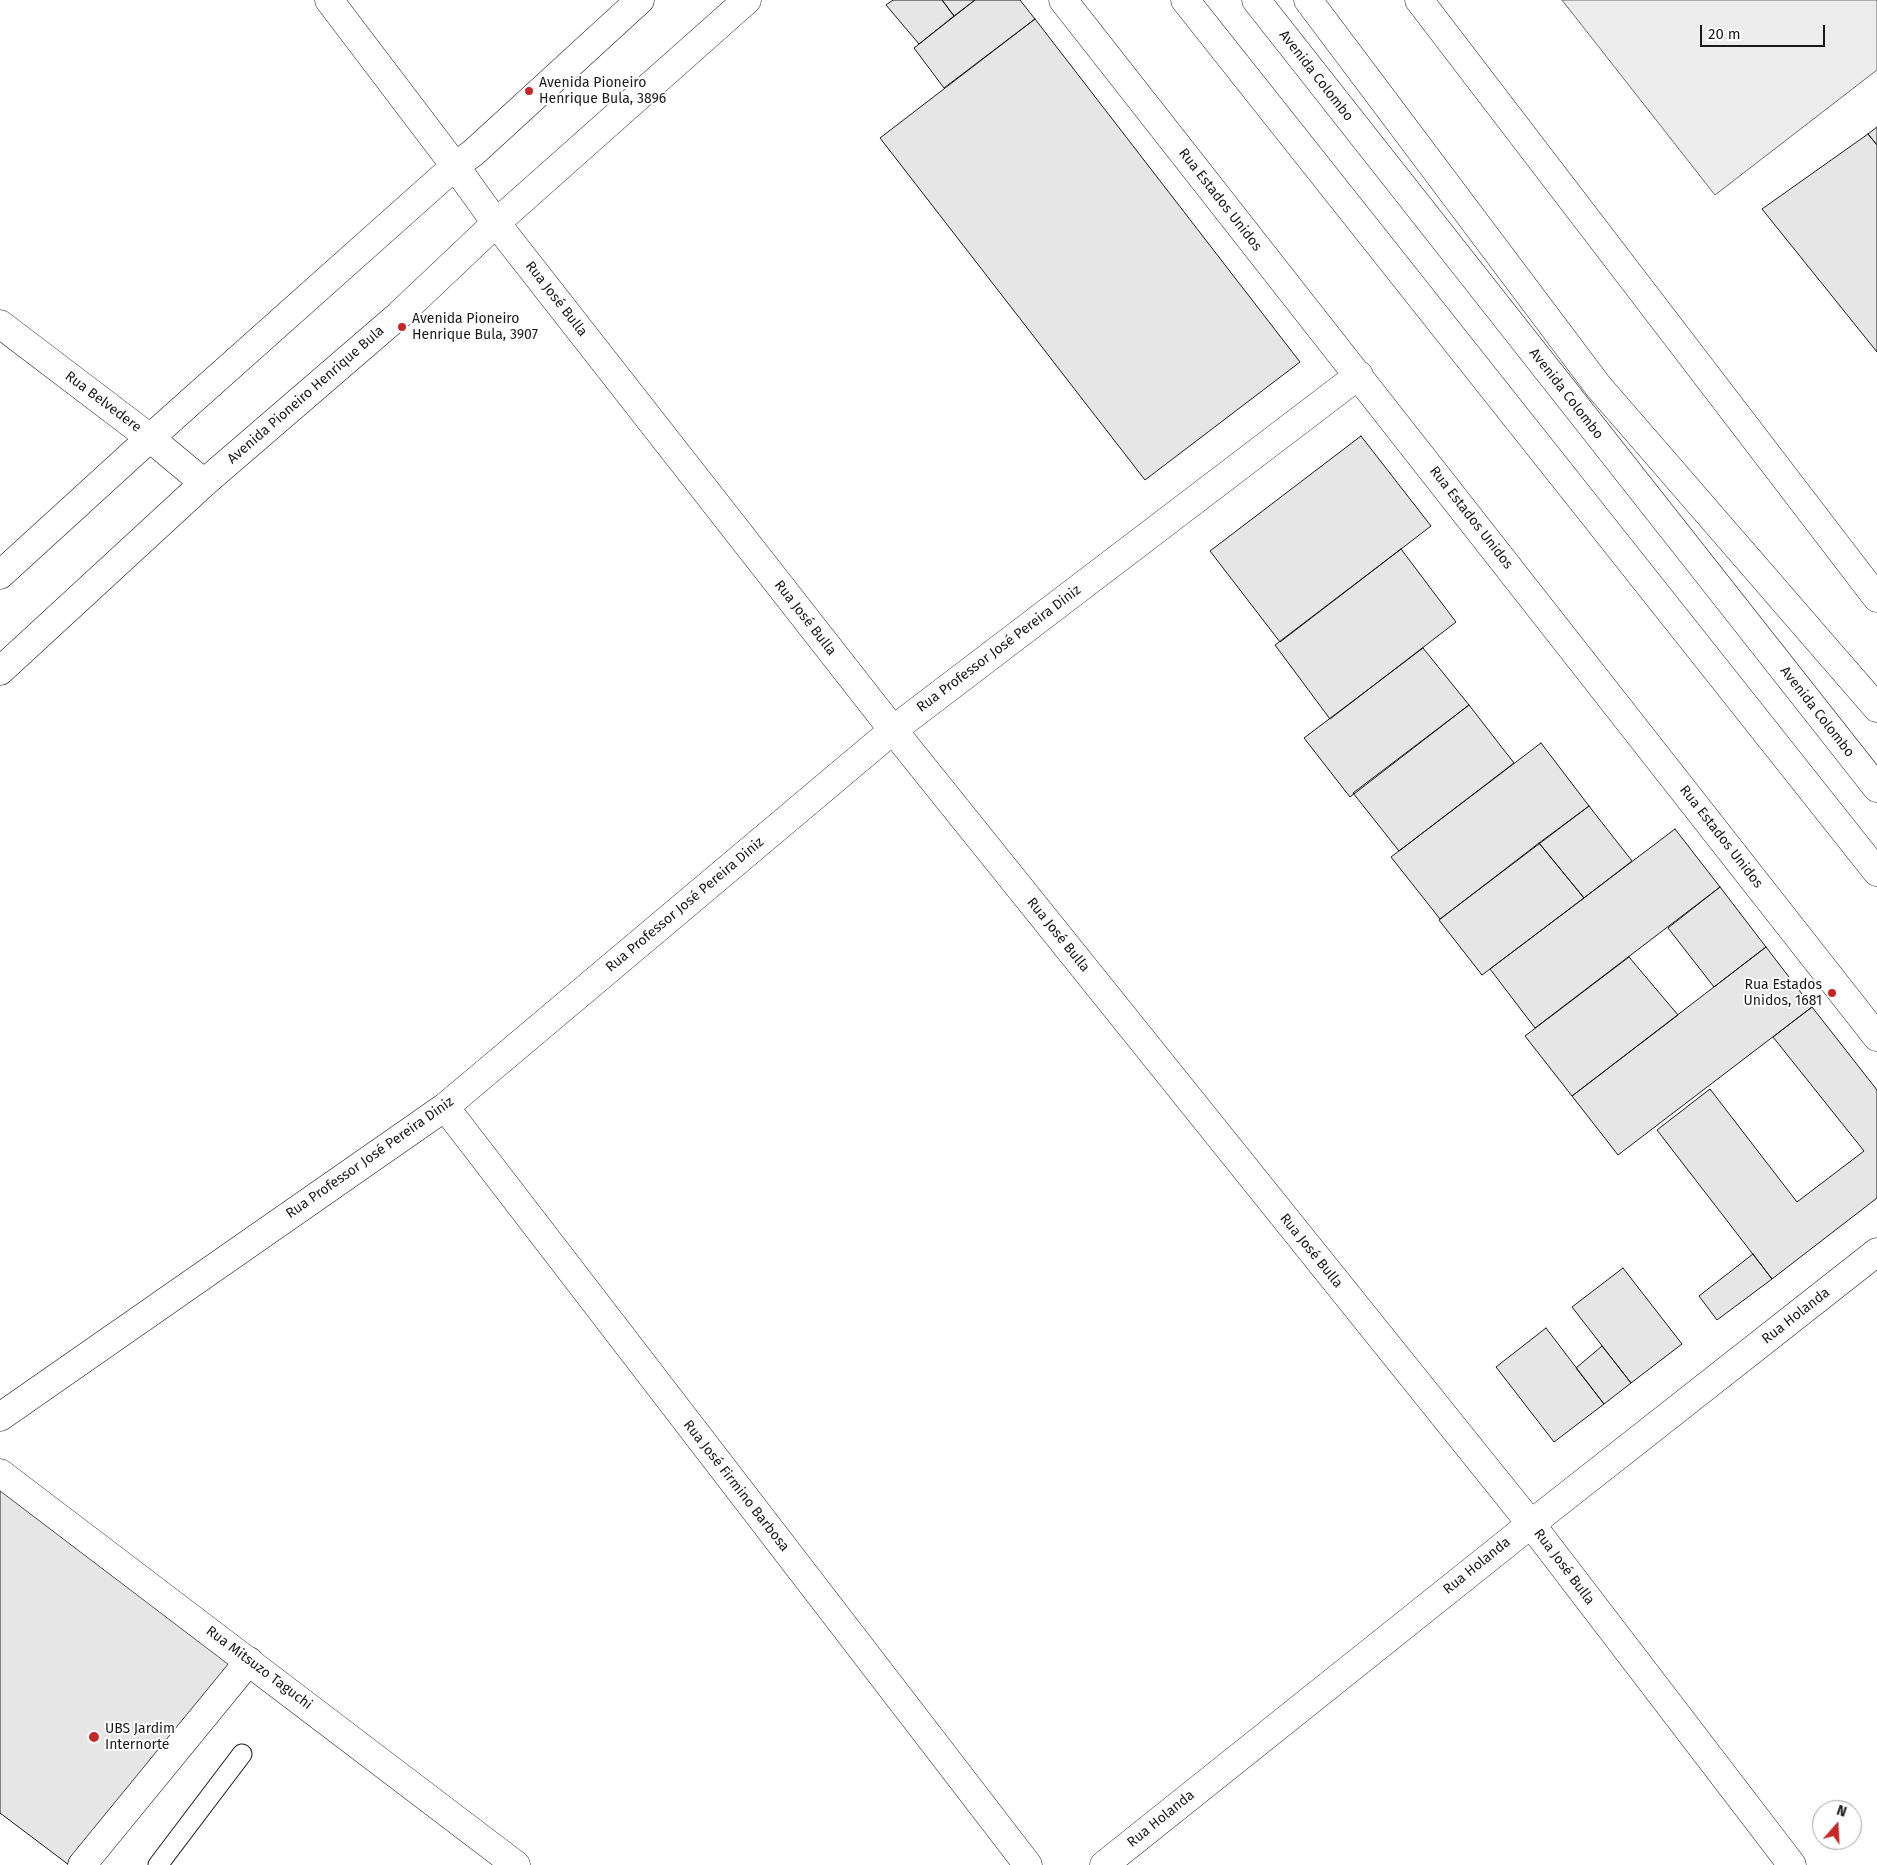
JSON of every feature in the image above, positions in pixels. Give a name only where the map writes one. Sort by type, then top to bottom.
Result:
[{"type":"street","name":"Rua José Bulla","points":[[329,0],[496,223],[893,730],[1531,1524],[1792,1865]]},
{"type":"street","points":[[0,575],[150,438],[455,166],[473,153],[640,0]]},
{"type":"street","name":"Avenida Pioneiro Henrique Bula","points":[[0,671],[204,483],[399,314],[496,223],[747,0]]},
{"type":"street","name":"Rua Estados Unidos","points":[[1063,0],[1877,1037]]},
{"type":"street","points":[[1185,0],[1877,872]]},
{"type":"street","name":"Avenida Colombo","points":[[1256,0],[1877,788]]},
{"type":"street","points":[[1308,0],[1598,386],[1877,708]]},
{"type":"street","points":[[1419,0],[1877,598]]},
{"type":"street","name":"Rua Belvedere","points":[[0,324],[150,438],[204,483]]},
{"type":"street","name":"Rua Professor José Pereira Diniz","points":[[0,1417],[445,1108],[893,730],[1359,376]]},
{"type":"street","name":"Rua José Firmino Barbosa","points":[[445,1108],[1028,1865]]},
{"type":"street","name":"Rua Holanda","points":[[1104,1865],[1531,1524],[1877,1252]]},
{"type":"street","name":"Rua Mitsuzo Taguchi","points":[[0,1473],[250,1661],[516,1865]]},
{"type":"street","points":[[82,1865],[250,1661]]},
{"type":"lane","points":[[162,1864],[242,1754]]},
{"type":"shaded area","points":[[1562,0],[1877,0],[1877,70],[1715,195]]},
{"type":"building","points":[[893,0],[942,0],[954,16],[919,44],[886,5]]},
{"type":"building","points":[[942,0],[975,0],[954,16]]},
{"type":"building","points":[[975,0],[1020,0],[1035,19],[944,88],[914,48]]},
{"type":"building","points":[[1035,19],[1300,362],[1145,480],[880,138]]},
{"type":"building","points":[[1877,127],[1877,145],[1868,134]]},
{"type":"building","points":[[1868,134],[1877,145],[1877,352],[1762,209]]},
{"type":"building","points":[[1361,436],[1431,526],[1280,642],[1210,551]]},
{"type":"building","points":[[1401,549],[1456,622],[1330,719],[1275,645]]},
{"type":"building","points":[[1423,648],[1469,705],[1350,797],[1304,738]]},
{"type":"building","points":[[1469,705],[1514,763],[1399,851],[1353,793]]},
{"type":"building","points":[[1541,743],[1589,806],[1440,919],[1391,857]]},
{"type":"building","points":[[1589,806],[1632,861],[1584,898],[1539,843]]},
{"type":"building","points":[[1675,829],[1720,887],[1535,1028],[1490,969]]},
{"type":"building","points":[[1539,843],[1584,898],[1482,975],[1439,920]]},
{"type":"building","points":[[1720,887],[1766,947],[1714,987],[1668,928]]},
{"type":"building","points":[[1766,947],[1812,1007],[1618,1155],[1572,1096]]},
{"type":"building","points":[[1629,957],[1678,1015],[1572,1096],[1525,1036]]},
{"type":"building","points":[[1812,1007],[1877,1090],[1877,1198],[1772,1279],[1657,1130],[1710,1089],[1797,1202],[1864,1151],[1773,1037]]},
{"type":"building","points":[[1753,1254],[1772,1279],[1717,1320],[1699,1296]]},
{"type":"building","points":[[1623,1268],[1682,1344],[1631,1383],[1572,1307]]},
{"type":"building","points":[[1546,1328],[1604,1404],[1554,1442],[1496,1367]]},
{"type":"building","points":[[1602,1346],[1631,1383],[1604,1404],[1576,1368]]},
{"type":"building","name":"UBS Jardim Internorte","points":[[0,1473],[249,1661],[69,1865],[0,1813]]},
{"type":"place","name":"Avenida Pioneiro Henrique Bula, 3896","points":[[529,91]]},
{"type":"place","name":"Avenida Pioneiro Henrique Bula, 3907","points":[[402,327]]},
{"type":"place","name":"Rua Estados Unidos, 1681","points":[[1832,993]]},
{"type":"place","name":"UBS Jardim Internorte","points":[[94,1737]]}]
